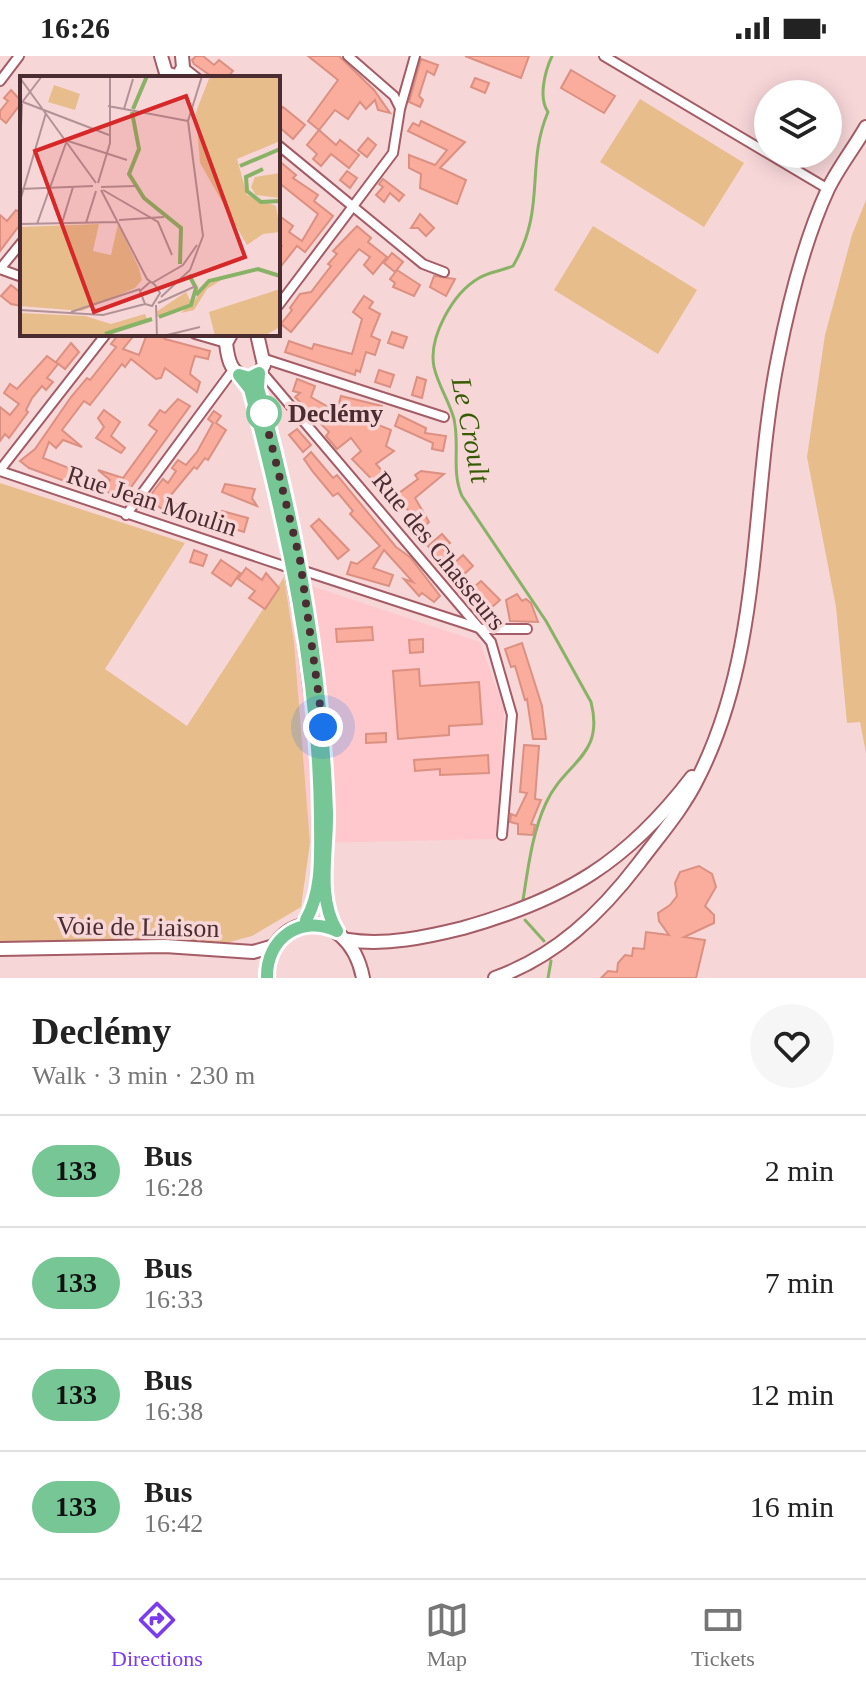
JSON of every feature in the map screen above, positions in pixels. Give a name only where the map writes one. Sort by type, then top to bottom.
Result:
[{"type":"main road","points":[[161,56],[174,72]]},
{"type":"main road","points":[[495,978],[562,943],[600,910],[689,794],[710,751],[726,712],[741,654],[773,385],[790,304],[828,189],[866,127]]},
{"type":"main road","points":[[812,234],[851,153]]},
{"type":"main road","points":[[257,336],[262,368],[258,388],[297,569],[323,727],[326,905],[337,931]]},
{"type":"main road","points":[[230,337],[236,372],[250,389],[297,569],[320,804],[319,877],[313,905],[302,926]]},
{"type":"main road","points":[[236,372],[249,378],[262,368]]},
{"type":"main road","points":[[348,940],[375,941],[441,934],[535,906],[558,895],[591,877],[631,844],[682,790],[710,751]]},
{"type":"main road","points":[[267,978],[274,946],[285,934],[302,926],[318,925],[337,931],[348,940],[358,957],[363,978]]},
{"type":"main road","name":"Voie de Liaison","points":[[0,949],[165,946],[253,952],[274,946]]},
{"type":"street","points":[[0,81],[19,56]]},
{"type":"street","points":[[348,56],[394,96],[400,109]]},
{"type":"street","points":[[280,303],[393,153],[400,109],[415,56]]},
{"type":"street","points":[[604,56],[828,189]]},
{"type":"street","points":[[280,147],[423,264],[444,272]]},
{"type":"street","points":[[20,244],[0,269],[20,276]]},
{"type":"street","points":[[0,471],[104,336]]},
{"type":"street","points":[[262,368],[444,417]]},
{"type":"street","name":"Rue des Chasseurs","points":[[262,368],[491,642],[512,715],[502,835]]},
{"type":"street","points":[[126,515],[236,372]]},
{"type":"street","name":"Rue Jean Moulin","points":[[0,471],[126,515],[482,629],[527,629]]},
{"type":"shaded area","points":[[640,99],[744,163],[704,227],[600,162]]},
{"type":"shaded area","points":[[866,200],[866,753],[860,722],[847,723],[836,607],[807,457],[825,335],[852,235]]},
{"type":"shaded area","points":[[593,226],[697,290],[658,354],[554,290]]},
{"type":"shaded area","points":[[0,483],[185,543],[105,669],[187,726],[284,577],[294,642],[310,843],[301,907],[252,936],[207,948],[0,951]]},
{"type":"shaded area","points":[[284,577],[480,642],[504,710],[496,839],[310,843],[294,642]]},
{"type":"building","points":[[203,56],[214,65],[219,60],[233,71],[229,76],[211,76],[192,60]]},
{"type":"building","points":[[308,56],[339,56],[374,90],[390,113],[378,110],[375,100],[366,109],[360,102],[348,119],[335,110],[319,130],[308,121],[338,80]]},
{"type":"building","points":[[465,56],[529,56],[521,78]]},
{"type":"building","points":[[421,59],[438,65],[434,75],[427,71],[419,96],[423,100],[420,107],[409,102]]},
{"type":"building","points":[[571,70],[615,96],[604,113],[561,88]]},
{"type":"building","points":[[475,78],[489,83],[485,93],[471,87]]},
{"type":"building","points":[[11,90],[20,100],[20,105],[6,123],[0,118],[0,111],[8,101],[4,98]]},
{"type":"building","points":[[283,107],[305,125],[293,139],[280,128],[280,111]]},
{"type":"building","points":[[421,121],[465,142],[440,168],[466,180],[457,204],[420,188],[421,174],[409,168],[409,155],[435,165],[447,150],[408,131],[413,123],[419,126]]},
{"type":"building","points":[[319,130],[336,145],[340,140],[359,155],[349,168],[331,154],[321,166],[313,159],[317,154],[307,145]]},
{"type":"building","points":[[368,138],[376,145],[367,157],[358,150]]},
{"type":"building","points":[[280,162],[296,175],[293,178],[318,195],[314,201],[333,216],[305,252],[297,246],[280,267],[280,216],[293,226],[289,232],[302,241],[318,214],[280,184]]},
{"type":"building","points":[[347,171],[357,178],[350,188],[340,180]]},
{"type":"building","points":[[383,179],[404,195],[399,201],[390,193],[384,202],[376,195],[383,187],[379,184]]},
{"type":"building","points":[[16,210],[20,213],[20,225],[0,251],[0,215],[7,221]]},
{"type":"building","points":[[420,214],[434,228],[426,236],[418,228],[411,228]]},
{"type":"building","points":[[357,226],[371,238],[368,242],[387,257],[373,274],[364,265],[370,257],[359,249],[291,332],[281,324],[292,310],[290,308],[300,294],[311,292],[331,266],[328,264],[337,254],[333,251]]},
{"type":"building","points":[[392,253],[403,262],[395,272],[384,263]]},
{"type":"building","points":[[397,270],[420,285],[414,296],[393,287],[395,283],[390,279]]},
{"type":"building","points":[[434,276],[455,279],[446,296],[430,287]]},
{"type":"building","points":[[11,285],[20,292],[20,306],[11,304],[1,296]]},
{"type":"building","points":[[364,296],[373,302],[369,308],[380,314],[371,336],[380,340],[375,355],[366,352],[360,372],[356,370],[355,375],[285,352],[289,341],[312,349],[314,344],[352,354],[362,319],[353,312]]},
{"type":"building","points":[[392,332],[407,337],[403,348],[388,343]]},
{"type":"building","points":[[117,336],[133,336],[123,349],[139,355],[146,336],[162,336],[210,351],[208,359],[195,356],[190,374],[200,382],[197,392],[165,368],[161,378],[156,379],[131,359],[125,367],[122,364],[90,405],[84,401],[62,430],[82,447],[63,440],[56,448],[49,442],[43,458],[74,470],[70,483],[29,468],[20,461],[35,449],[71,397],[87,378],[90,380],[116,347],[111,344]]},
{"type":"building","points":[[71,343],[79,352],[65,369],[56,362]]},
{"type":"building","points":[[47,356],[58,364],[47,378],[53,382],[46,390],[42,386],[9,438],[5,434],[0,441],[0,407],[10,415],[19,404],[4,393],[10,384],[17,389]]},
{"type":"building","points":[[379,370],[394,375],[390,387],[375,382]]},
{"type":"building","points":[[417,377],[426,380],[422,398],[412,395]]},
{"type":"building","points":[[297,379],[315,386],[311,397],[330,408],[338,407],[341,396],[382,406],[376,424],[391,430],[386,446],[394,451],[376,464],[391,481],[387,485],[394,493],[389,497],[352,459],[361,451],[351,438],[337,449],[326,436],[329,432],[295,397],[300,393],[293,391]]},
{"type":"building","points":[[178,399],[190,406],[129,490],[122,487],[115,497],[104,489],[110,480],[98,470],[123,478],[157,431],[149,425],[160,410],[165,413]]},
{"type":"building","points":[[104,410],[120,422],[111,436],[125,448],[121,453],[96,438],[104,427],[98,418]]},
{"type":"building","points":[[214,411],[221,416],[216,423],[226,430],[208,460],[205,458],[197,469],[194,467],[166,501],[216,517],[213,528],[170,515],[147,498],[154,497],[152,493],[163,479],[168,483],[176,471],[172,468],[178,460],[186,465],[197,452],[213,423],[208,419]]},
{"type":"building","points":[[399,415],[426,428],[425,433],[446,436],[443,451],[432,449],[433,443],[395,426]]},
{"type":"building","points":[[297,429],[311,445],[303,452],[289,435]]},
{"type":"building","points":[[311,452],[333,478],[337,475],[396,547],[410,557],[440,596],[434,602],[422,593],[419,596],[404,579],[413,582],[384,550],[373,568],[393,575],[389,586],[347,574],[351,562],[357,564],[380,546],[350,514],[353,511],[338,493],[333,496],[313,472],[304,459]]},
{"type":"building","points":[[421,471],[444,474],[415,498],[429,522],[417,533],[410,524],[416,519],[395,496],[418,479],[415,475]]},
{"type":"building","points":[[225,484],[255,489],[252,498],[257,506],[222,492]]},
{"type":"building","points":[[222,511],[248,518],[244,532],[218,524]]},
{"type":"building","points":[[319,519],[349,550],[338,559],[311,526]]},
{"type":"building","points":[[442,534],[450,543],[443,549],[451,559],[444,565],[428,546]]},
{"type":"building","points":[[194,550],[207,555],[203,566],[190,562]]},
{"type":"building","points":[[463,555],[473,566],[460,578],[450,567]]},
{"type":"building","points":[[221,560],[240,573],[231,586],[212,573]]},
{"type":"building","points":[[246,568],[262,580],[266,573],[279,588],[265,609],[249,598],[255,591],[238,579]]},
{"type":"building","points":[[481,581],[500,600],[491,608],[483,597],[478,601],[469,591]]},
{"type":"building","points":[[517,594],[522,601],[526,599],[531,603],[538,622],[510,621],[506,600]]},
{"type":"building","points":[[372,627],[373,640],[337,642],[336,629]]},
{"type":"building","points":[[423,639],[423,652],[410,653],[409,640]]},
{"type":"building","points":[[522,643],[542,706],[546,739],[533,739],[527,699],[505,649]]},
{"type":"building","points":[[419,669],[420,686],[479,682],[482,724],[449,726],[449,735],[398,739],[393,671]]},
{"type":"building","points":[[386,733],[386,742],[366,743],[366,734]]},
{"type":"building","points":[[524,745],[539,746],[535,799],[541,800],[531,824],[535,825],[533,835],[518,834],[518,824],[510,822],[511,814],[516,816],[527,793],[520,792]]},
{"type":"building","points":[[488,755],[489,773],[440,775],[440,769],[415,771],[414,760]]},
{"type":"building","points":[[699,866],[712,874],[716,887],[705,906],[714,915],[714,923],[684,937],[705,940],[696,978],[601,978],[608,971],[617,972],[618,963],[625,955],[632,956],[633,948],[644,949],[646,932],[669,935],[659,921],[658,913],[677,896],[675,883],[680,872]]},
{"type":"waterway","name":"Le Croult","points":[[523,900],[541,815],[554,789],[588,747],[594,720],[591,702],[546,621],[462,496],[457,477],[454,419],[436,374],[433,355],[444,317],[460,294],[483,276],[513,266],[523,245],[530,225],[541,132],[548,112],[543,92],[552,56]]},
{"type":"waterway","name":"Le Croult","points":[[525,920],[544,941]]},
{"type":"waterway","name":"Le Croult","points":[[548,978],[551,961]]},
{"type":"bus line","name":"133","points":[[267,978],[271,951],[285,934],[310,925],[337,931],[328,915],[325,896],[325,757],[312,628],[300,560],[258,388],[259,373],[249,378],[239,375],[250,389],[273,481],[286,538],[311,688],[320,804],[320,868],[316,894],[306,920]]},
{"type":"place","name":"Declémy","points":[[264,413]]},
{"type":"route","points":[[264,413],[263,410],[300,560],[312,628],[323,727]]}]
